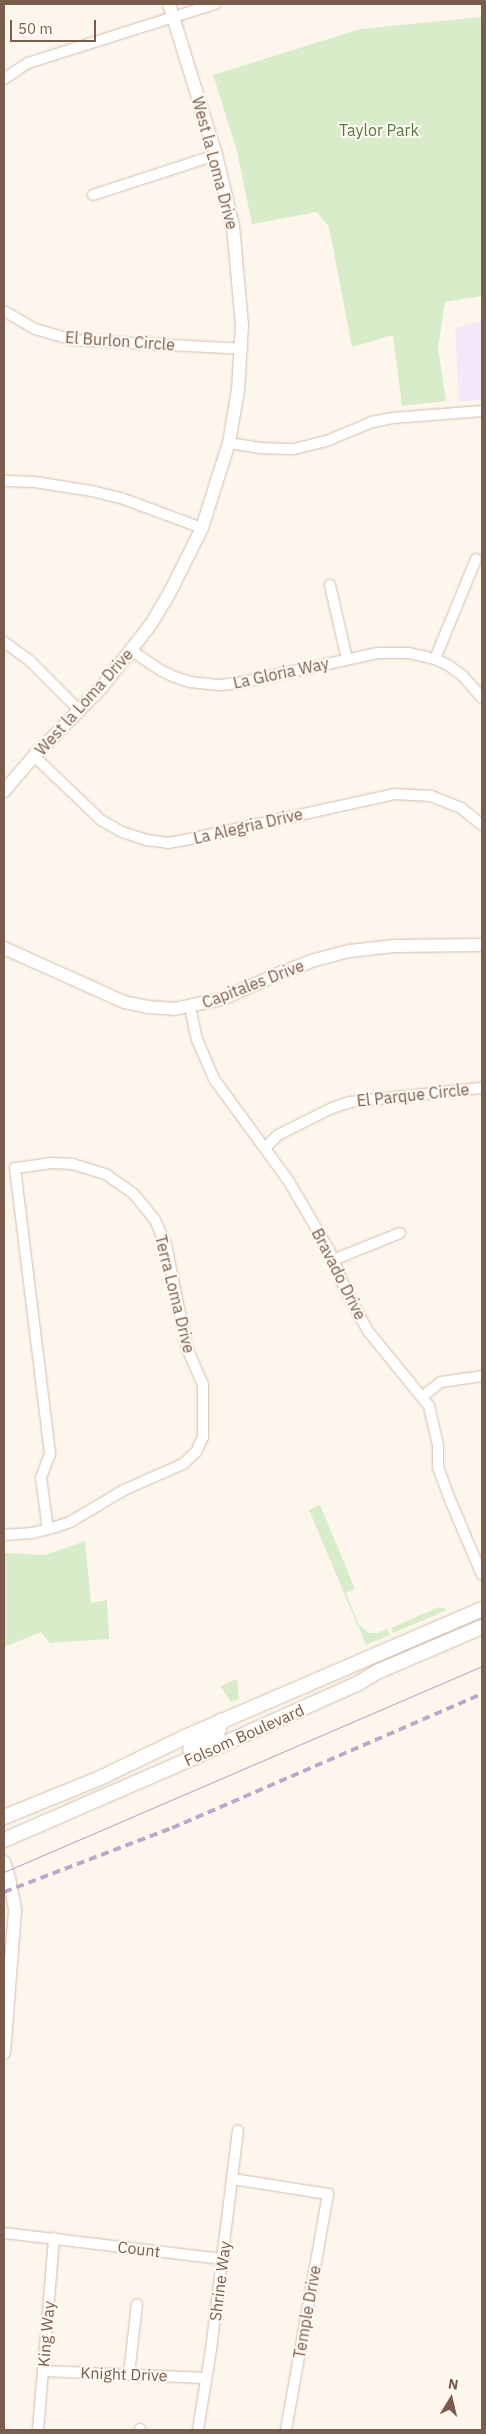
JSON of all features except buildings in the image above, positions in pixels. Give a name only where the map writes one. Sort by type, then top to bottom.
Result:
[{"type":"main road","name":"Folsom Boulevard","points":[[4,1817],[100,1778],[221,1721],[482,1609]]},
{"type":"main road","name":"Folsom Boulevard","points":[[4,1840],[357,1684],[379,1671],[482,1627]]},
{"type":"main road","points":[[163,1771],[178,1755],[217,1735],[221,1721]]},
{"type":"street","points":[[4,79],[28,63],[171,10],[215,4]]},
{"type":"street","name":"West la Loma Drive","points":[[4,791],[34,756],[80,710],[132,650],[168,596],[202,528],[229,443],[238,390],[242,349],[238,261],[233,226],[216,155],[171,10]]},
{"type":"street","points":[[93,195],[216,155]]},
{"type":"street","name":"El Burlon Circle","points":[[4,312],[35,329],[73,340],[242,349]]},
{"type":"street","points":[[229,443],[260,448],[294,448],[309,446],[372,422],[393,418],[482,411]]},
{"type":"street","points":[[4,481],[54,484],[102,493],[121,498],[202,528]]},
{"type":"street","points":[[435,659],[476,559]]},
{"type":"street","name":"La Gloria Way","points":[[330,585],[348,659]]},
{"type":"street","points":[[4,642],[30,661],[80,710]]},
{"type":"street","name":"La Gloria Way","points":[[132,650],[162,671],[175,677],[190,682],[220,685],[239,683],[392,651],[415,654],[435,659],[462,675],[482,698]]},
{"type":"street","name":"La Alegria Drive","points":[[34,756],[101,820],[132,836],[168,843],[394,794],[431,796],[480,818]]},
{"type":"street","name":"Capitales Drive","points":[[4,948],[124,1002],[160,1009],[190,1007],[222,999],[315,960],[349,951],[395,946],[482,945]]},
{"type":"street","name":"Bravado Drive","points":[[190,1007],[197,1039],[214,1079],[240,1116],[266,1146],[288,1180],[334,1260],[349,1297],[368,1331],[429,1406],[434,1424],[440,1474],[482,1575]]},
{"type":"street","name":"El Parque Circle","points":[[266,1146],[278,1135],[332,1108],[350,1102],[482,1088]]},
{"type":"street","name":"Terra Loma Drive","points":[[4,1535],[48,1529],[77,1518],[124,1490],[183,1464],[200,1445],[203,1428],[203,1385],[186,1348],[166,1245],[155,1220],[134,1194],[106,1174],[73,1164],[52,1162],[15,1168],[50,1454],[41,1478],[48,1529]]},
{"type":"street","points":[[334,1260],[400,1234]]},
{"type":"street","points":[[422,1396],[441,1382],[482,1376]]},
{"type":"street","points":[[4,1862],[15,1910],[4,2053]]},
{"type":"street","name":"Shrine Way","points":[[198,2430],[223,2259],[238,2131]]},
{"type":"street","name":"Temple Drive","points":[[233,2180],[328,2194],[286,2430]]},
{"type":"street","name":"Count","points":[[4,2233],[223,2259]]},
{"type":"street","name":"King Way","points":[[38,2430],[54,2238]]},
{"type":"street","points":[[129,2374],[137,2304]]},
{"type":"street","name":"Knight Drive","points":[[43,2372],[206,2378]]},
{"type":"shaded area","points":[[482,321],[482,399],[459,402],[455,328]]},
{"type":"green space","name":"Taylor Park","points":[[482,17],[482,296],[445,302],[438,348],[446,401],[402,406],[393,335],[352,347],[329,227],[317,212],[252,224],[237,151],[213,75],[360,29]]},
{"type":"green space","points":[[320,1505],[355,1589],[346,1593],[359,1625],[369,1633],[377,1633],[387,1629],[390,1635],[366,1645],[309,1510]]},
{"type":"green space","points":[[85,1541],[91,1603],[107,1600],[109,1639],[50,1643],[41,1632],[4,1647],[4,1553],[45,1555]]},
{"type":"green space","points":[[439,1607],[447,1610],[393,1633],[391,1628]]},
{"type":"green space","points":[[237,1679],[239,1699],[231,1702],[220,1686]]},
{"type":"tram line","points":[[4,1872],[482,1666]]},
{"type":"railway","points":[[4,1892],[172,1828],[482,1694]]}]
